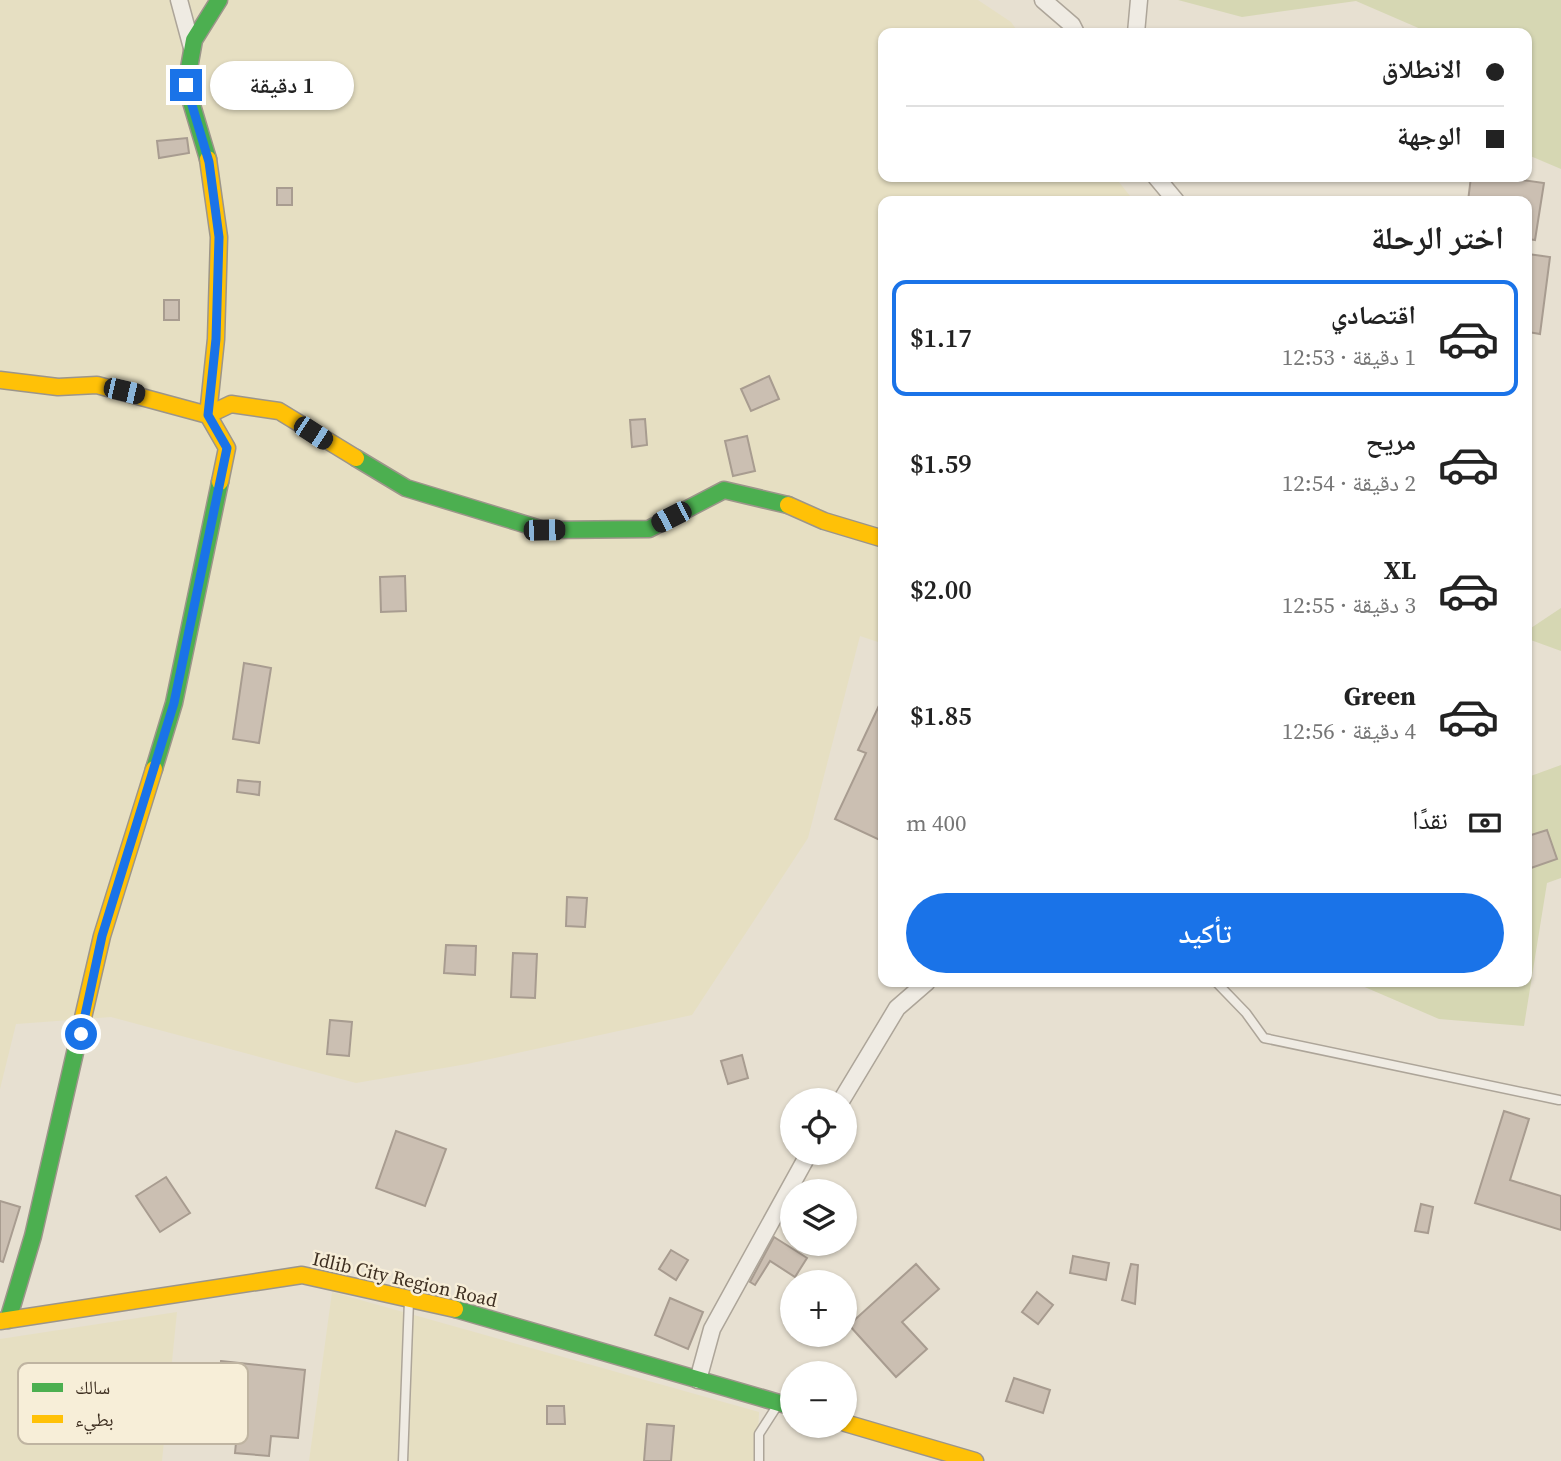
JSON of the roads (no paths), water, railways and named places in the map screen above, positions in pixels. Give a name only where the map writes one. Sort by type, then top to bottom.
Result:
[{"type":"street","points":[[179,0],[192,50]]},
{"type":"street","points":[[4,1321],[58,1133],[102,936],[174,703],[227,448],[208,415],[216,339],[219,237],[209,162],[186,85],[194,40],[219,0]]},
{"type":"street","points":[[1043,0],[1074,28]]},
{"type":"street","points":[[1136,28],[1139,0]]},
{"type":"street","points":[[1160,182],[1171,196]]},
{"type":"street","points":[[0,380],[58,387],[97,385],[208,415],[231,404],[279,411],[405,488],[544,530],[649,528],[724,490],[780,502],[824,521],[878,537]]},
{"type":"street","points":[[849,1088],[897,1008],[921,987]]},
{"type":"street","points":[[698,1380],[712,1329],[802,1165]]},
{"type":"street","name":"Idlib City Region Road","points":[[4,1321],[302,1275],[409,1297],[780,1403]]},
{"type":"street","points":[[857,1427],[975,1461]]},
{"type":"lane","points":[[1220,987],[1264,1038],[1559,1100]]},
{"type":"lane","points":[[403,1461],[409,1297]]},
{"type":"lane","points":[[759,1461],[759,1434],[780,1411]]}]
